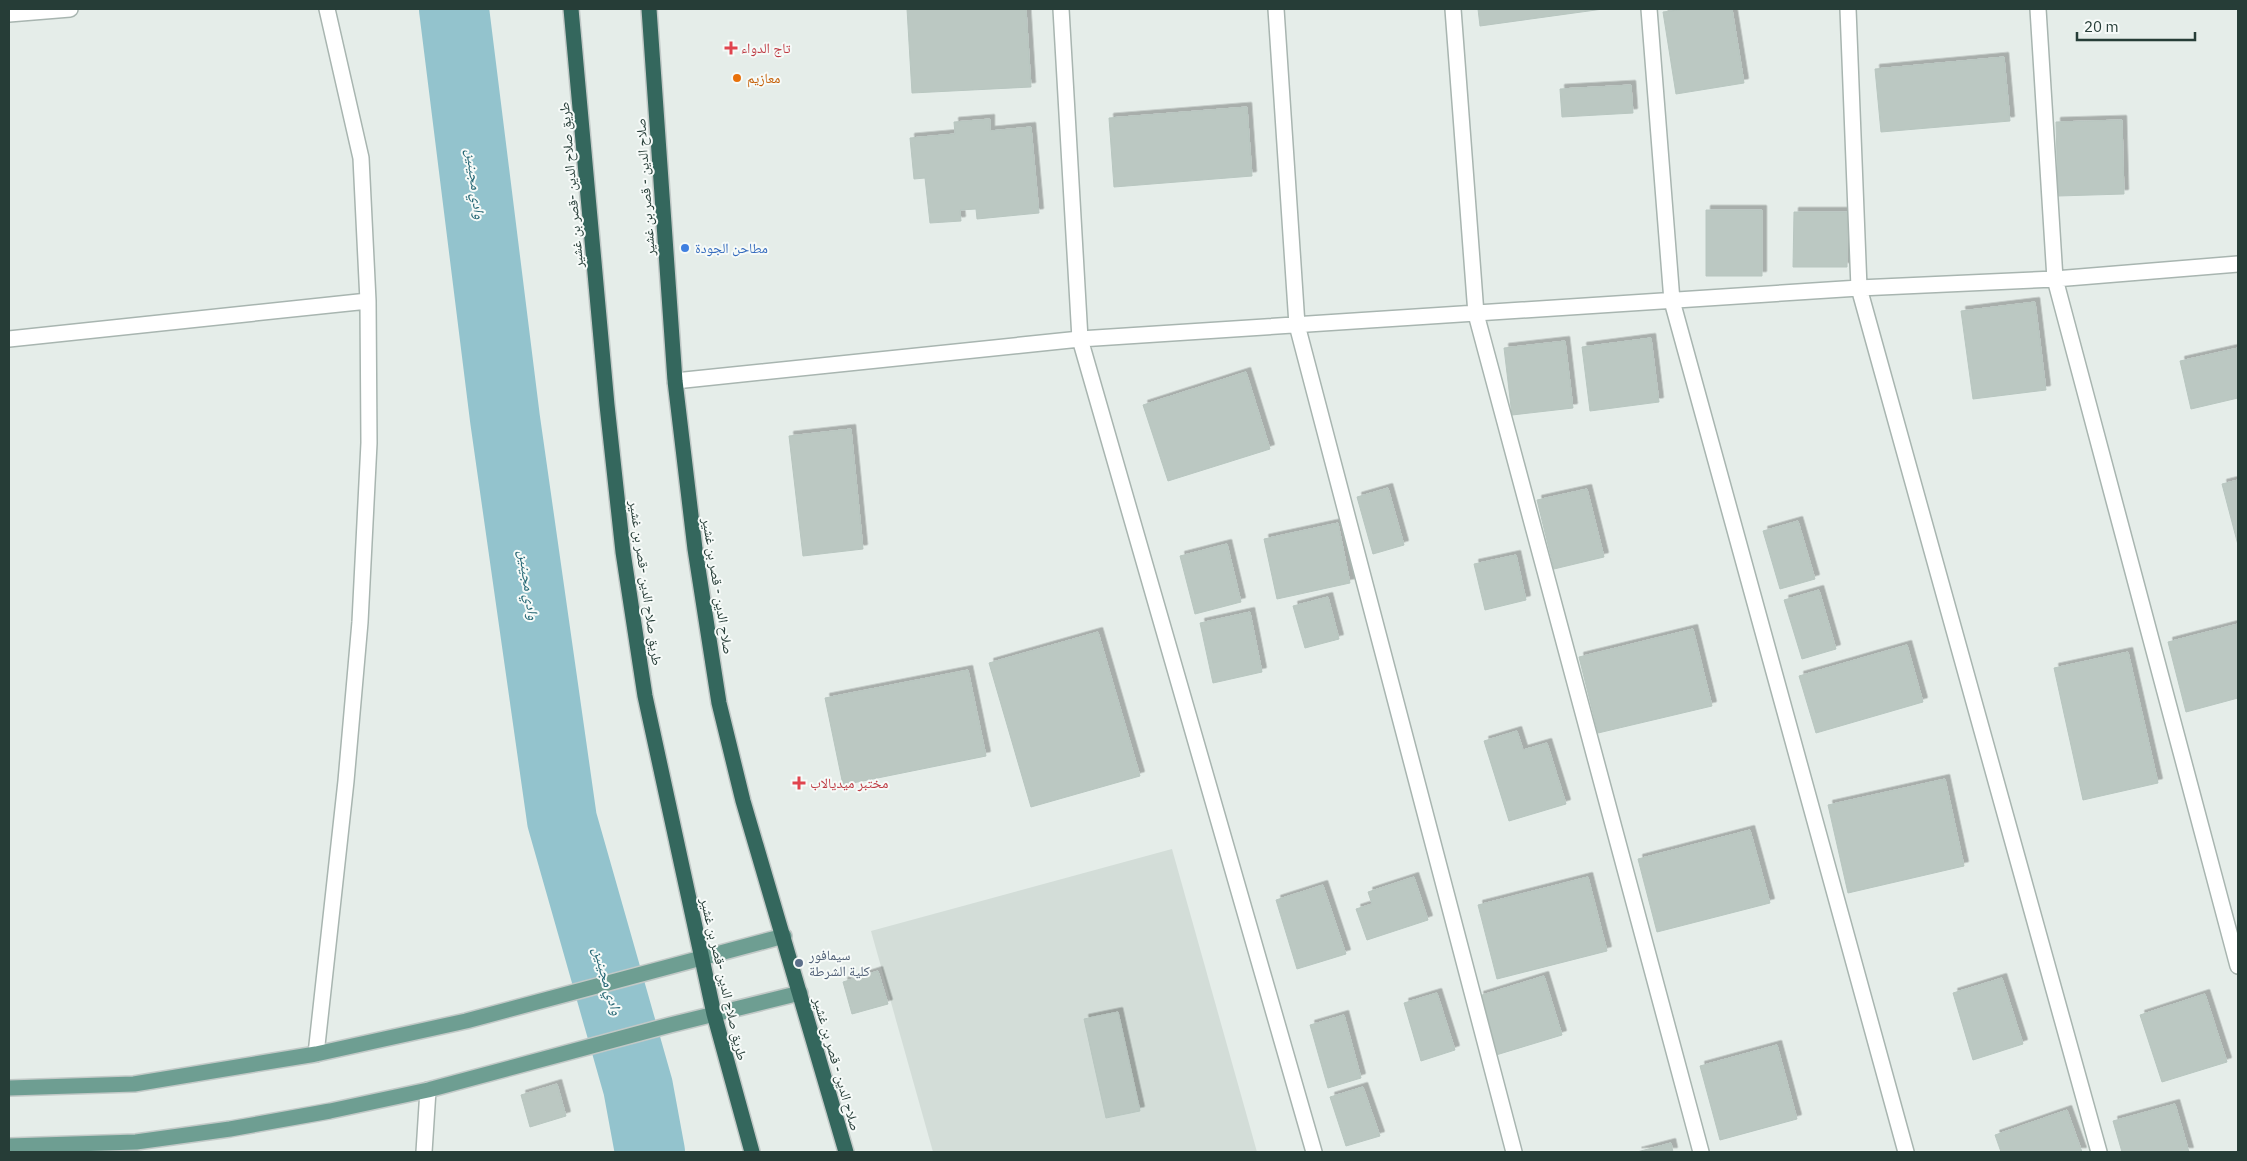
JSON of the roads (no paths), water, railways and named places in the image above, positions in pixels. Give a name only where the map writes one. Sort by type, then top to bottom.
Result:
[{"type":"highway","name":"طريق صلاح الدين -قصر بن غشير","points":[[571,9],[607,405],[624,552],[646,696],[714,1014],[752,1152]]},
{"type":"highway","name":"صلاح الدين - قصر بن غشير","points":[[649,9],[675,381],[695,549],[719,703],[743,801],[846,1152]]},
{"type":"main road","points":[[9,1088],[134,1084],[316,1054],[466,1021],[784,936]]},
{"type":"main road","points":[[9,1146],[145,1141],[239,1128],[428,1090],[670,1025],[800,993]]},
{"type":"street","points":[[9,14],[70,9]]},
{"type":"street","points":[[316,1054],[346,781],[360,622],[369,443],[368,301],[361,158],[327,9]]},
{"type":"street","points":[[1061,9],[1080,339],[1314,1152]]},
{"type":"street","points":[[1276,9],[1297,325],[1514,1152]]},
{"type":"street","points":[[1453,9],[1476,314],[1701,1152]]},
{"type":"street","points":[[1649,9],[1672,301],[1906,1152]]},
{"type":"street","points":[[1848,9],[1859,288],[2099,1152]]},
{"type":"street","points":[[2038,9],[2054,279],[2238,966]]},
{"type":"street","points":[[675,381],[1080,339],[1859,288],[2054,279],[2238,264]]},
{"type":"street","points":[[9,340],[368,301]]},
{"type":"street","points":[[424,1152],[428,1090]]},
{"type":"waterway","name":"وادي مجينين","points":[[454,9],[505,419],[562,820],[638,1087],[650,1152]]},
{"type":"place","name":"تاج الدواء","points":[[731,48]]},
{"type":"place","name":"معازيم","points":[[737,78]]},
{"type":"place","name":"مطاحن الجودة","points":[[685,248]]},
{"type":"place","name":"مختبر ميديالاب","points":[[799,783]]},
{"type":"place","name":"سيمافور كلية الشرطة","points":[[799,963]]}]
